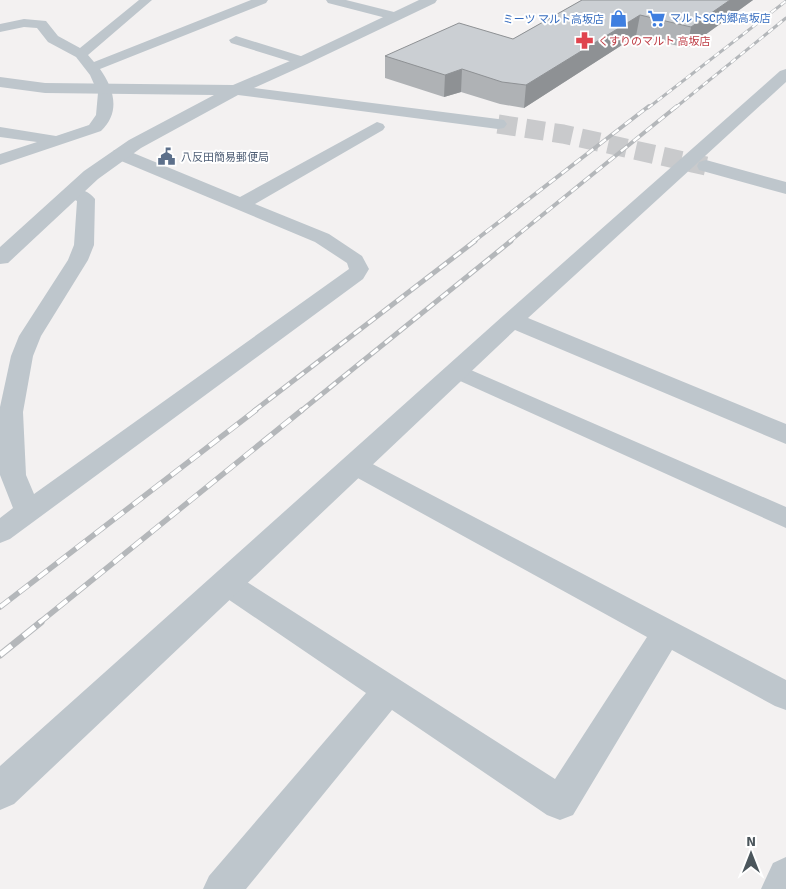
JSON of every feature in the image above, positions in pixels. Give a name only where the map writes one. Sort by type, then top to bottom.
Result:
[{"type":"street","points":[[81,54],[146,0]]},
{"type":"street","points":[[91,68],[262,0]]},
{"type":"street","points":[[332,0],[394,16]]},
{"type":"street","points":[[0,258],[91,175],[120,154],[235,90],[302,61],[430,0]]},
{"type":"street","points":[[0,28],[24,23],[41,24],[53,39],[81,54],[104,88],[106,114],[101,124],[95,128],[0,160]]},
{"type":"street","points":[[236,40],[302,61]]},
{"type":"street","points":[[0,790],[512,320],[785,77]]},
{"type":"street","points":[[0,82],[45,88],[235,90],[498,124]]},
{"type":"street","points":[[241,204],[377,127]]},
{"type":"street","points":[[0,132],[58,141]]},
{"type":"street","points":[[0,532],[356,275],[359,269],[355,260],[322,238],[120,154]]},
{"type":"street","points":[[706,166],[786,188]]},
{"type":"street","points":[[28,511],[13,475],[11,412],[22,356],[30,336],[78,260],[84,245],[86,199],[72,192]]},
{"type":"street","points":[[512,320],[786,435]]},
{"type":"street","points":[[457,370],[786,518]]},
{"type":"street","points":[[354,465],[786,696]]},
{"type":"street","points":[[226,583],[560,803],[667,632]]},
{"type":"street","points":[[222,889],[389,690]]},
{"type":"street","points":[[780,889],[786,876]]},
{"type":"building","points":[[582,0],[730,0],[691,27],[640,15],[526,85],[502,82],[462,69],[445,75],[385,56],[459,23],[513,39]]},
{"type":"tunnel","points":[[498,124],[563,134],[706,166]]},
{"type":"railway","points":[[648,108],[786,1]]},
{"type":"railway","points":[[675,108],[786,18]]},
{"type":"railway","points":[[473,242],[649,106]]},
{"type":"railway","points":[[509,242],[677,106]]},
{"type":"railway","points":[[254,411],[475,241]]},
{"type":"railway","points":[[301,411],[511,241]]},
{"type":"railway","points":[[0,607],[256,410]]},
{"type":"railway","points":[[39,623],[302,410]]},
{"type":"railway","points":[[0,655],[41,622]]},
{"type":"place","name":"マルトSC内郷高坂店","points":[[656,18]]},
{"type":"place","name":"ミーツ マルト高坂店","points":[[618,19]]},
{"type":"place","name":"くすりのマルト 高坂店","points":[[584,41]]},
{"type":"place","name":"八反田簡易郵便局","points":[[167,157]]}]
